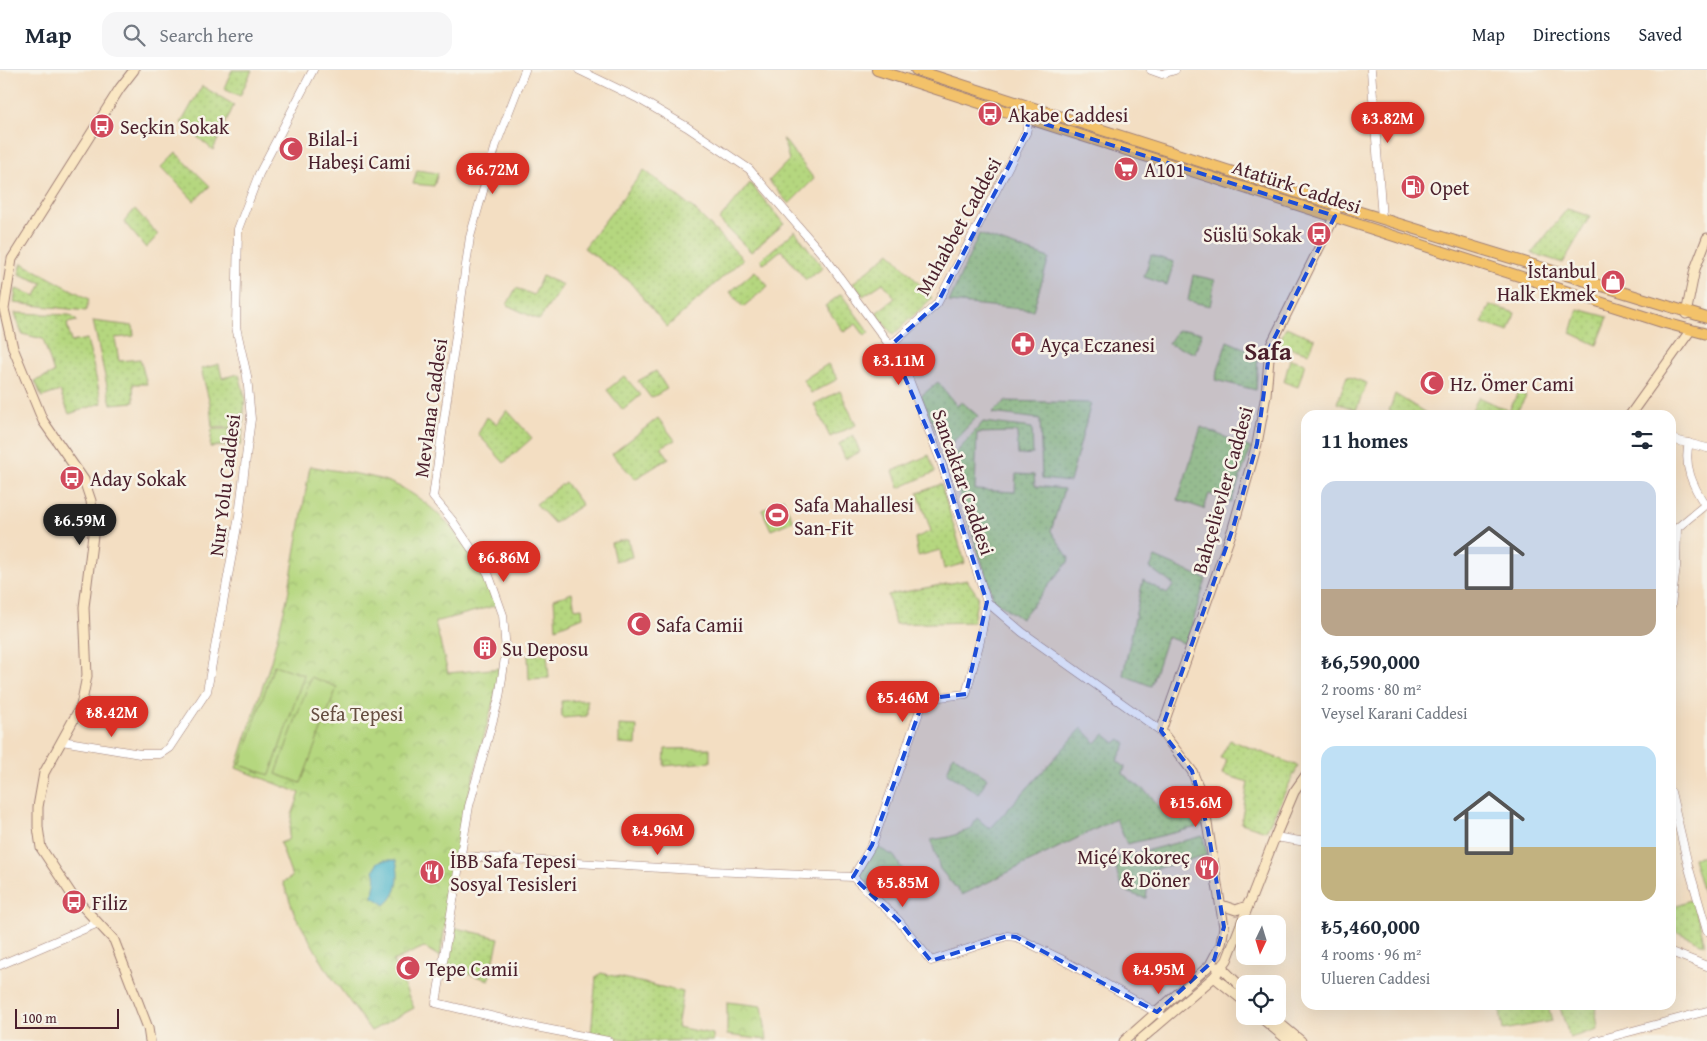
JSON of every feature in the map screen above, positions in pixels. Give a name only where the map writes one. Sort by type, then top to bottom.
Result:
[{"type":"main road","points":[[134,70],[120,88],[12,259],[4,309],[13,348],[44,421],[84,480],[91,501],[94,527],[84,621],[87,676],[81,706],[44,773],[38,807],[41,848],[72,895],[114,940],[148,1028],[150,1041]]},
{"type":"main road","name":"Atatürk Caddesi","points":[[877,70],[1690,331],[1707,334]]},
{"type":"main road","name":"Atatürk Caddesi","points":[[916,70],[1337,205],[1686,314],[1707,318]]},
{"type":"main road","name":"Bahçelievler Caddesi","points":[[1161,731],[1233,528],[1258,444],[1266,395],[1270,347],[1335,216],[1337,205]]},
{"type":"main road","points":[[1634,410],[1690,331],[1686,314],[1695,269],[1707,238]]},
{"type":"main road","points":[[1124,1041],[1210,965],[1221,944],[1224,927],[1200,791],[1192,771],[1161,731]]},
{"type":"main road","points":[[1245,915],[1274,837],[1294,792],[1301,782]]},
{"type":"main road","points":[[1221,905],[1229,909],[1241,909],[1247,906],[1250,901]]},
{"type":"main road","points":[[1224,927],[1234,922],[1236,924]]},
{"type":"main road","points":[[1236,939],[1232,952],[1231,967],[1236,983]]},
{"type":"main road","points":[[1139,1041],[1214,977],[1232,952]]},
{"type":"main road","points":[[1210,965],[1222,968],[1236,986]]},
{"type":"main road","points":[[1210,965],[1214,977],[1236,988]]},
{"type":"main road","points":[[1199,989],[1218,986],[1236,989]]},
{"type":"main road","points":[[1270,1025],[1289,1041]]},
{"type":"main road","points":[[1282,1025],[1301,1041]]},
{"type":"street","name":"Nur Yolu Caddesi","points":[[62,741],[140,754],[160,754],[169,748],[207,691],[238,516],[251,419],[247,376],[236,327],[238,229],[259,174],[313,70]]},
{"type":"street","name":"Mevlana Caddesi","points":[[524,70],[496,145],[470,237],[433,497],[452,520],[488,573],[503,615],[506,651],[499,698],[469,806],[436,1003],[585,1039]]},
{"type":"street","name":"Sancaktar Caddesi","points":[[579,70],[639,98],[687,127],[749,169],[824,256],[892,345],[902,362],[940,459],[987,602]]},
{"type":"street","points":[[1152,70],[1162,74],[1175,70]]},
{"type":"street","points":[[1370,70],[1382,219]]},
{"type":"street","name":"Muhabbet Caddesi","points":[[892,345],[937,304],[1011,164],[1026,133],[1032,108]]},
{"type":"street","points":[[1676,440],[1707,448]]},
{"type":"street","points":[[1676,567],[1677,528],[1705,506],[1692,485],[1686,455],[1689,443]]},
{"type":"street","points":[[853,877],[872,845],[922,704],[931,698],[966,694],[980,642],[987,602]]},
{"type":"street","points":[[987,602],[1022,632],[1161,731]]},
{"type":"street","points":[[1676,813],[1688,865],[1707,931]]},
{"type":"street","points":[[1274,837],[1301,841]]},
{"type":"street","points":[[462,856],[853,877],[899,921],[931,961],[996,939],[1007,936],[1016,937],[1165,1018]]},
{"type":"street","points":[[0,965],[98,923]]},
{"type":"street","points":[[1676,954],[1707,966]]},
{"type":"street","points":[[1595,1041],[1707,1011]]},
{"type":"street","points":[[585,1039],[608,1041]]},
{"type":"highlighted area","points":[[1029,119],[1335,216],[1270,347],[1257,444],[1233,528],[1161,731],[1192,771],[1208,830],[1224,927],[1214,960],[1157,1012],[1016,937],[1007,936],[931,961],[899,921],[853,877],[872,845],[922,704],[931,698],[966,694],[987,602],[940,459],[891,345],[937,304],[1026,133]]},
{"type":"green space","points":[[232,70],[252,70],[240,96],[224,88]]},
{"type":"green space","points":[[202,86],[234,105],[213,150],[181,123]]},
{"type":"green space","points":[[783,138],[814,179],[789,204],[769,181],[789,160]]},
{"type":"green space","points":[[176,153],[210,186],[194,201],[162,167]]},
{"type":"green space","points":[[417,170],[438,173],[434,186],[413,184]]},
{"type":"green space","points":[[644,170],[693,208],[743,259],[667,327],[629,281],[584,248]]},
{"type":"green space","points":[[750,183],[784,224],[751,252],[719,220]]},
{"type":"green space","points":[[135,209],[158,235],[146,248],[124,222]]},
{"type":"green space","points":[[1567,209],[1590,216],[1563,263],[1532,253]]},
{"type":"green space","points":[[795,231],[823,268],[806,280],[781,250],[764,264],[760,260]]},
{"type":"green space","points":[[979,234],[1049,258],[1033,310],[949,302]]},
{"type":"green space","points":[[890,252],[932,298],[893,335],[876,313],[895,298],[883,283],[863,296],[853,283]]},
{"type":"green space","points":[[1151,255],[1174,262],[1167,285],[1144,277]]},
{"type":"green space","points":[[22,263],[89,299],[86,311],[14,303],[16,289],[36,296],[42,283],[19,274]]},
{"type":"green space","points":[[755,271],[768,286],[743,307],[730,292]]},
{"type":"green space","points":[[1193,275],[1215,280],[1210,306],[1188,301]]},
{"type":"green space","points":[[542,276],[563,285],[539,320],[507,305],[516,288],[534,295]]},
{"type":"green space","points":[[841,294],[869,332],[865,336],[856,324],[844,332],[825,306]]},
{"type":"green space","points":[[1490,305],[1515,313],[1509,332],[1482,323]]},
{"type":"green space","points":[[1578,309],[1608,317],[1597,345],[1571,333]]},
{"type":"green space","points":[[15,313],[70,315],[77,321],[67,323],[71,342],[87,339],[102,403],[69,414],[60,391],[42,397],[35,381],[54,373],[43,339],[22,334]]},
{"type":"green space","points":[[93,321],[133,326],[134,336],[115,338],[119,361],[140,359],[147,384],[133,384],[134,402],[111,404]]},
{"type":"green space","points":[[1286,327],[1315,339],[1309,353],[1281,346],[1279,343]]},
{"type":"green space","points":[[1190,330],[1202,333],[1195,353],[1168,344],[1177,331]]},
{"type":"green space","points":[[1227,341],[1258,354],[1256,390],[1215,380]]},
{"type":"green space","points":[[1290,359],[1305,363],[1298,387],[1284,382]]},
{"type":"green space","points":[[219,364],[222,378],[239,374],[245,397],[243,428],[212,427],[210,404],[201,369]]},
{"type":"green space","points":[[828,364],[838,379],[811,393],[803,380]]},
{"type":"green space","points":[[656,371],[667,389],[651,398],[638,381]]},
{"type":"green space","points":[[624,376],[641,395],[623,410],[607,390]]},
{"type":"green space","points":[[1347,376],[1367,383],[1356,410],[1337,403]]},
{"type":"green space","points":[[938,382],[956,405],[962,402],[978,416],[945,450],[921,396]]},
{"type":"green space","points":[[840,391],[856,425],[830,437],[814,404]]},
{"type":"green space","points":[[1518,392],[1526,396],[1518,410],[1509,410]]},
{"type":"green space","points":[[1395,394],[1421,410],[1389,410]]},
{"type":"green space","points":[[1479,397],[1507,410],[1472,410]]},
{"type":"green space","points":[[1005,401],[1091,403],[1070,482],[1042,479],[1040,419],[992,413]]},
{"type":"green space","points":[[507,410],[532,438],[504,463],[478,434],[487,417],[497,424]]},
{"type":"green space","points":[[658,418],[675,440],[661,447],[669,458],[635,479],[612,454]]},
{"type":"green space","points":[[983,422],[1032,428],[1033,454],[1018,455],[1017,432],[977,433],[975,490],[1015,492],[1016,474],[1034,475],[1035,486],[1064,489],[1051,531],[1069,558],[1068,562],[1021,619],[994,600],[949,461]]},
{"type":"green space","points":[[1201,427],[1251,448],[1231,502],[1209,494],[1204,509],[1178,500]]},
{"type":"green space","points":[[212,429],[243,429],[241,445],[210,447]]},
{"type":"green space","points":[[853,435],[860,452],[845,459],[839,444]]},
{"type":"green space","points":[[929,455],[935,472],[899,488],[893,471]]},
{"type":"green space","name":"Sefa Tepesi","points":[[310,466],[381,479],[408,491],[425,503],[441,517],[468,550],[498,605],[435,622],[448,673],[502,668],[462,820],[440,957],[424,947],[393,961],[414,1008],[371,1031],[328,972],[295,915],[283,882],[292,877],[280,843],[288,840],[292,815],[300,793],[236,768],[271,661],[288,595]]},
{"type":"green space","points":[[565,482],[582,505],[554,523],[536,504]]},
{"type":"green space","points":[[941,484],[965,563],[944,569],[940,550],[918,556],[915,538],[931,531],[918,493]]},
{"type":"green space","name":"Safa Mahallesi San-Fit","points":[[783,498],[793,521],[771,530],[762,510]]},
{"type":"green space","points":[[628,539],[632,557],[615,561],[611,543]]},
{"type":"green space","points":[[1155,557],[1206,579],[1186,644],[1167,637],[1151,686],[1123,675],[1143,580],[1167,594],[1174,585],[1150,568]]},
{"type":"green space","points":[[967,580],[978,596],[973,622],[895,624],[888,595]]},
{"type":"green space","points":[[572,593],[575,609],[582,608],[583,617],[556,628],[554,599]]},
{"type":"green space","points":[[547,654],[549,678],[529,679],[528,655]]},
{"type":"green space","points":[[274,665],[304,675],[270,775],[240,765]]},
{"type":"green space","points":[[311,677],[337,687],[301,783],[276,774]]},
{"type":"green space","points":[[587,700],[587,716],[562,718],[561,701]]},
{"type":"green space","points":[[619,725],[637,726],[636,745],[619,744]]},
{"type":"green space","points":[[1082,728],[1096,743],[1104,734],[1115,743],[1120,739],[1126,744],[1117,761],[1125,767],[1123,774],[1150,795],[1169,820],[1201,811],[1202,826],[1127,844],[1116,819],[962,895],[940,869],[931,840],[949,837],[971,829],[977,818],[990,829]]},
{"type":"green space","points":[[1230,740],[1298,766],[1266,831],[1241,823],[1248,782],[1222,774],[1227,760],[1220,758]]},
{"type":"green space","points":[[710,748],[710,762],[664,766],[665,749]]},
{"type":"green space","points":[[953,755],[987,778],[979,794],[947,773]]},
{"type":"green space","points":[[1203,836],[1207,855],[1150,870],[1146,898],[1125,890],[1119,881],[1114,859]]},
{"type":"green space","points":[[877,847],[894,856],[904,872],[873,888],[859,875]]},
{"type":"green space","points":[[1707,856],[1707,907],[1693,858]]},
{"type":"green space","points":[[1693,899],[1705,945],[1676,931],[1676,905]]},
{"type":"green space","points":[[456,928],[499,938],[489,980],[446,967]]},
{"type":"green space","points":[[601,973],[683,992],[677,1027],[713,1034],[713,1041],[637,1041],[591,1034],[596,977]]},
{"type":"green space","points":[[727,1002],[762,1006],[767,1040],[727,1035]]},
{"type":"green space","points":[[1500,1010],[1549,1010],[1552,1021],[1503,1030]]},
{"type":"green space","points":[[1561,1010],[1596,1010],[1598,1029],[1570,1038]]},
{"type":"water","points":[[396,860],[398,873],[396,890],[390,901],[385,905],[373,897],[374,870],[378,862]]},
{"type":"place","name":"Akabe Caddesi","points":[[990,114]]},
{"type":"place","name":"Seçkin Sokak","points":[[102,126]]},
{"type":"place","name":"Bilal-i Habeşi Cami","points":[[291,149]]},
{"type":"place","name":"A101","points":[[1126,169]]},
{"type":"place","name":"Opet","points":[[1413,187]]},
{"type":"place","name":"Süslü Sokak","points":[[1319,234]]},
{"type":"place","name":"İstanbul Halk Ekmek","points":[[1613,282]]},
{"type":"place","name":"Ayça Eczanesi","points":[[1023,344]]},
{"type":"place","name":"Hz. Ömer Cami","points":[[1432,383]]},
{"type":"place","name":"Aday Sokak","points":[[72,478]]},
{"type":"place","name":"Safa Mahallesi San-Fit","points":[[777,515]]},
{"type":"place","name":"Safa Camii","points":[[639,624]]},
{"type":"place","name":"Su Deposu","points":[[485,648]]},
{"type":"place","name":"Miçé Kokoreç & Döner","points":[[1207,868]]},
{"type":"place","name":"İBB Safa Tepesi Sosyal Tesisleri","points":[[432,872]]},
{"type":"place","name":"Filiz","points":[[74,902]]},
{"type":"place","name":"Tepe Camii","points":[[408,968]]},
{"type":"district","name":"Safa","points":[[1268,351]]}]
